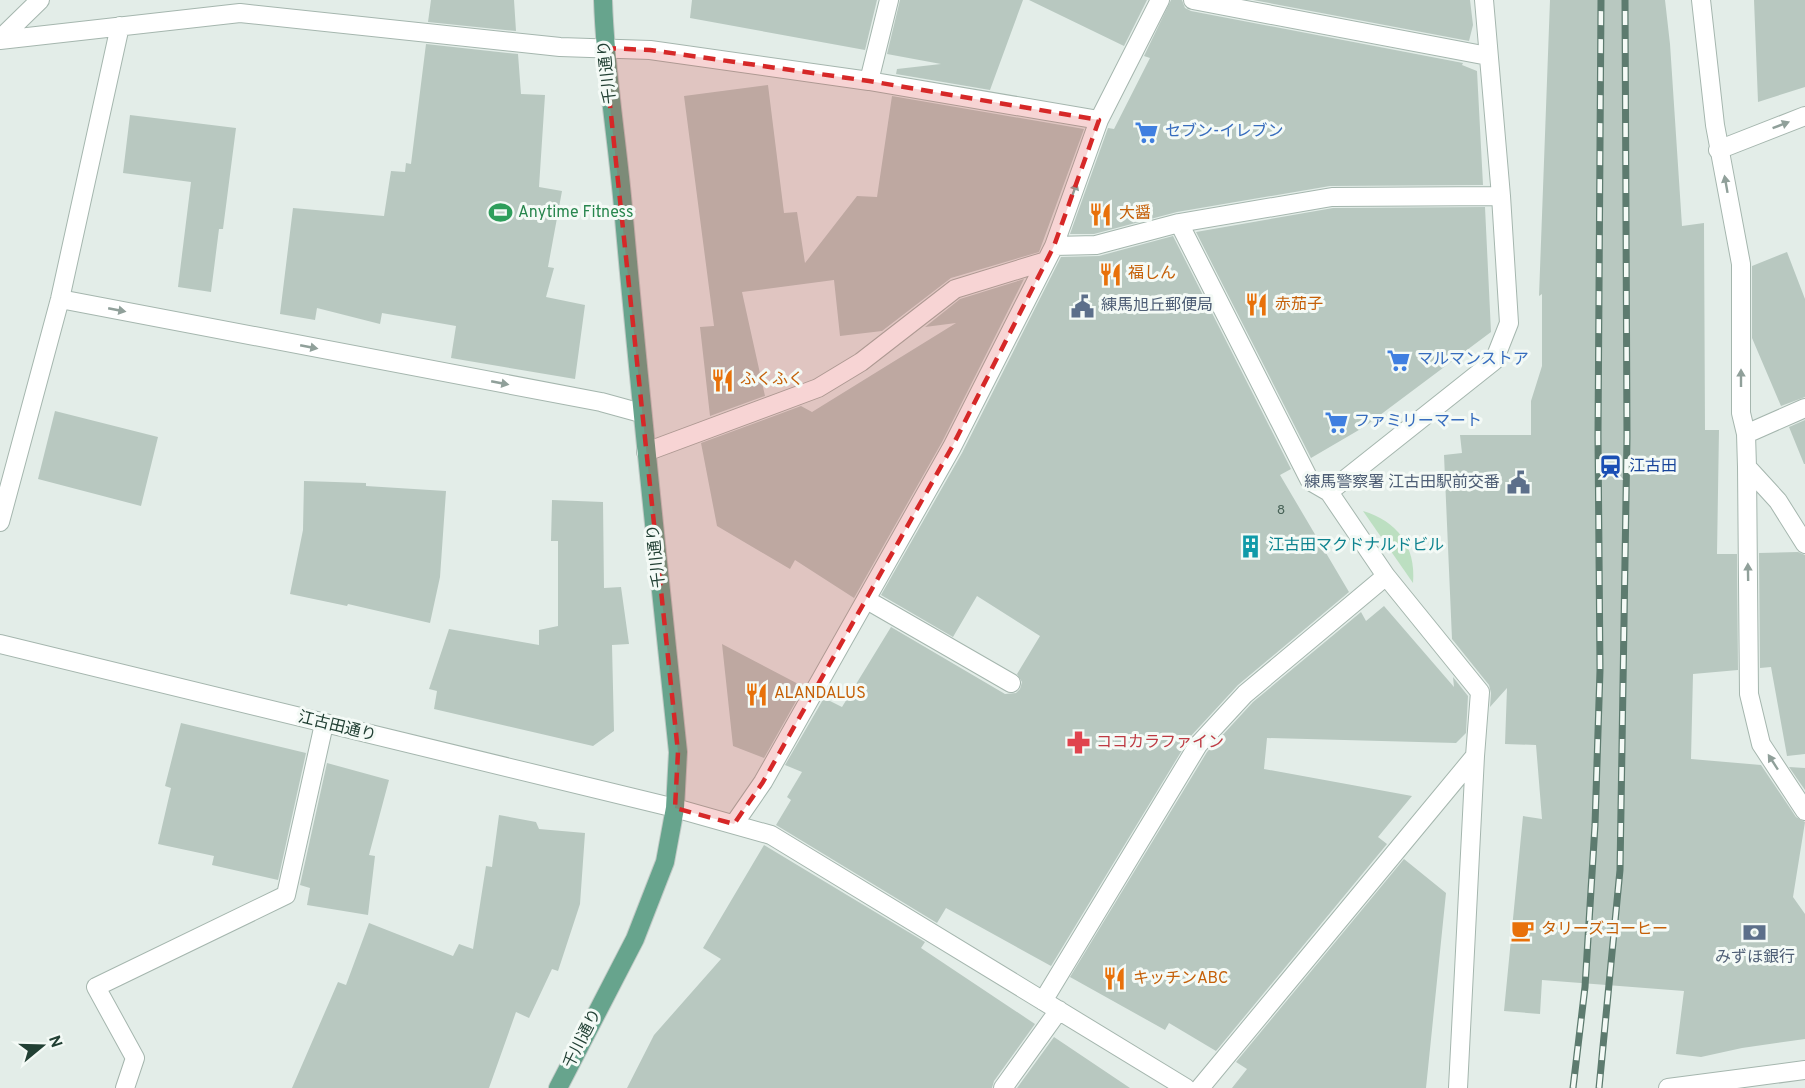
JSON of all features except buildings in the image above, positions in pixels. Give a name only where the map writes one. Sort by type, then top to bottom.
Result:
[{"type":"main road","name":"千川通り","points":[[558,1088],[635,939],[665,862],[675,808],[678,752],[641,413],[619,169],[604,48],[603,0]]},
{"type":"street","points":[[0,40],[40,0]]},
{"type":"street","points":[[869,81],[889,0]]},
{"type":"street","points":[[734,824],[763,783],[952,447],[1050,254],[1099,120],[1160,0]]},
{"type":"street","points":[[1193,0],[1488,56]]},
{"type":"street","points":[[1329,492],[1494,361],[1509,323],[1501,196],[1484,0]]},
{"type":"street","points":[[1701,0],[1718,150],[1741,264],[1741,413],[1746,434],[1747,467],[1749,694],[1761,744],[1805,811]]},
{"type":"street","points":[[0,40],[240,14],[560,47],[650,50],[869,81],[1099,120]]},
{"type":"street","points":[[0,522],[60,299],[120,26]]},
{"type":"street","points":[[1718,150],[1805,116]]},
{"type":"street","points":[[646,452],[818,388],[861,362],[955,289],[1050,254],[1096,245],[1179,223],[1332,197],[1501,196]]},
{"type":"street","points":[[1179,223],[1310,481],[1329,492],[1386,576],[1480,692],[1458,1088]]},
{"type":"street","points":[[60,299],[601,402],[641,413]]},
{"type":"street","points":[[1746,434],[1805,408]]},
{"type":"street","points":[[1747,467],[1778,501],[1805,544]]},
{"type":"street","points":[[1003,1088],[1198,745],[1245,694],[1386,576]]},
{"type":"street","points":[[867,600],[1011,683]]},
{"type":"street","name":"江古田通り","points":[[0,644],[675,808],[771,835],[1186,1088]]},
{"type":"street","points":[[125,1088],[135,1058],[96,987],[286,895],[324,724]]},
{"type":"street","points":[[1200,1088],[1475,756]]},
{"type":"street","points":[[1668,1088],[1805,1070]]},
{"type":"highlighted area","points":[[604,48],[650,50],[869,81],[1099,120],[1054,246],[952,447],[763,782],[734,824],[675,808],[678,752]]},
{"type":"green space","points":[[1363,511],[1386,521],[1402,537],[1411,558],[1413,583]]},
{"type":"railway","points":[[1573,1088],[1585,987],[1595,825],[1600,670],[1598,437],[1601,0]]},
{"type":"railway","points":[[1599,1088],[1620,870],[1627,437],[1625,0]]},
{"type":"place","name":"セブン-イレブン","points":[[1147,132]]},
{"type":"place","name":"Anytime Fitness","points":[[500,213]]},
{"type":"place","name":"大醤","points":[[1101,214]]},
{"type":"place","name":"福しん","points":[[1110,274]]},
{"type":"place","name":"赤茄子","points":[[1257,305]]},
{"type":"place","name":"練馬旭丘郵便局","points":[[1083,306]]},
{"type":"place","name":"マルマンストア","points":[[1399,360]]},
{"type":"place","name":"ふくふく","points":[[722,380]]},
{"type":"place","name":"ファミリーマート","points":[[1336,422]]},
{"type":"place","name":"江古田","points":[[1611,467]]},
{"type":"place","name":"練馬警察署 江古田駅前交番","points":[[1518,483]]},
{"type":"place","name":"江古田マクドナルドビル","points":[[1250,546]]},
{"type":"place","name":"ALANDALUS","points":[[756,694]]},
{"type":"place","name":"ココカラファイン","points":[[1078,743]]},
{"type":"place","name":"タリーズコーヒー","points":[[1523,930]]},
{"type":"place","name":"みずほ銀行","points":[[1755,933]]},
{"type":"place","name":"キッチンABC","points":[[1115,979]]}]
